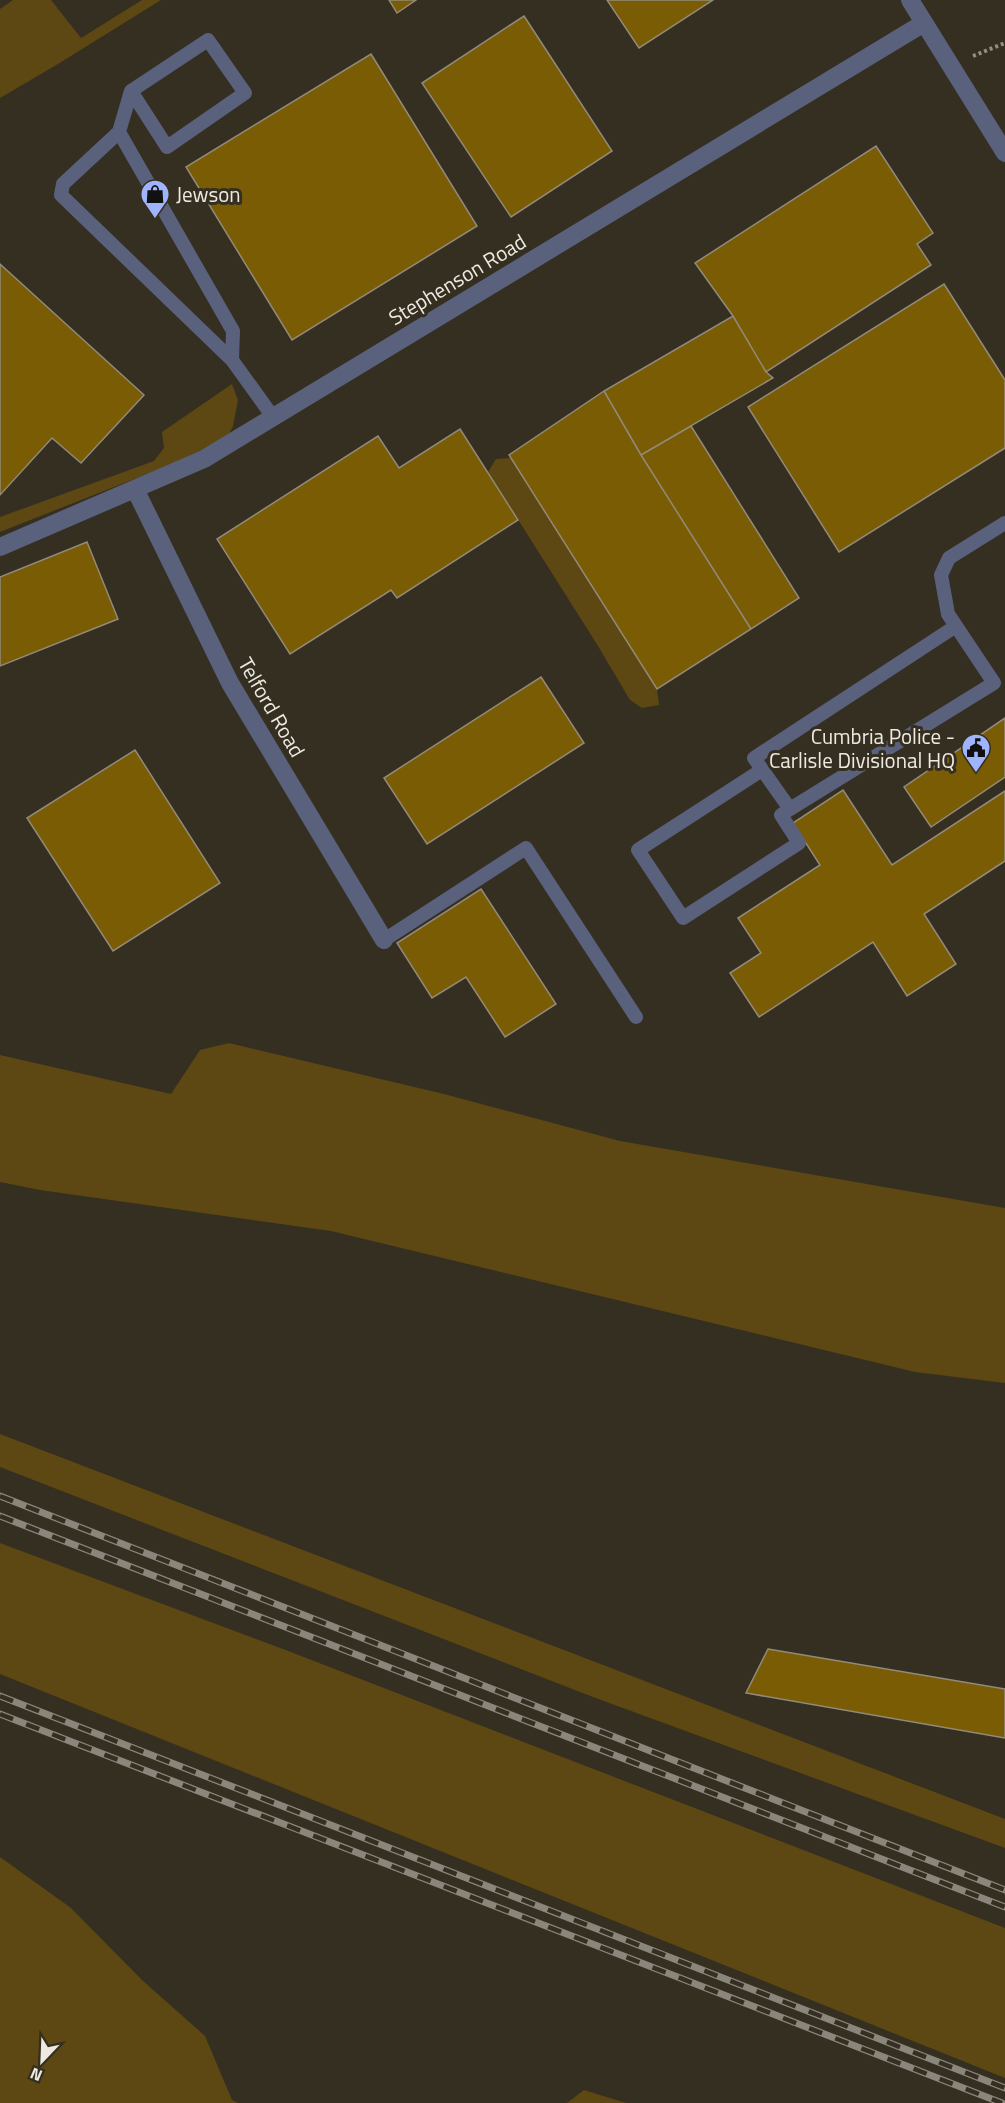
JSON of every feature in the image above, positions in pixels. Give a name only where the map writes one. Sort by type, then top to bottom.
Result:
[{"type":"street","points":[[910,0],[1005,153]]},
{"type":"street","name":"Stephenson Road","points":[[0,547],[204,459],[924,23]]},
{"type":"street","name":"Telford Road","points":[[135,489],[230,683],[384,940]]},
{"type":"lane","points":[[131,91],[167,147],[245,93],[208,40],[131,91],[119,132],[63,184],[61,195],[232,360],[273,417]]},
{"type":"lane","points":[[119,132],[233,331],[232,360]]},
{"type":"lane","points":[[762,770],[638,850],[683,918],[799,843],[781,815],[994,683],[948,614],[941,575],[949,558],[1005,523]]},
{"type":"lane","points":[[790,809],[754,758],[956,626]]},
{"type":"lane","points":[[384,940],[525,848],[636,1017]]},
{"type":"path","points":[[950,64],[1005,43]]},
{"type":"shaded area","points":[[13,0],[51,0],[81,38],[142,0],[161,0],[0,98],[0,9]]},
{"type":"shaded area","points":[[232,384],[238,400],[233,426],[227,438],[180,461],[0,532],[0,517],[154,461],[164,448],[162,432]]},
{"type":"shaded area","points":[[511,458],[657,689],[659,705],[642,708],[630,700],[488,472],[496,459]]},
{"type":"shaded area","points":[[229,1043],[444,1094],[620,1141],[1005,1208],[1005,1383],[915,1372],[331,1231],[40,1190],[0,1182],[0,1055],[171,1094],[200,1050]]},
{"type":"shaded area","points":[[0,1434],[1005,1819],[1005,1848],[593,1697],[0,1467]]},
{"type":"shaded area","points":[[0,1543],[283,1649],[1005,1928],[1005,2078],[0,1674]]},
{"type":"shaded area","points":[[0,1857],[71,1908],[142,1980],[205,2036],[232,2100],[238,2103],[0,2103]]},
{"type":"shaded area","points":[[584,2090],[626,2103],[567,2103]]},
{"type":"building","points":[[389,0],[416,0],[397,13]]},
{"type":"building","points":[[607,0],[713,0],[639,48]]},
{"type":"building","points":[[524,16],[612,151],[511,217],[422,83]]},
{"type":"building","points":[[371,54],[477,226],[292,340],[186,167]]},
{"type":"building","points":[[876,146],[933,233],[917,244],[931,265],[766,372],[733,316],[695,263]]},
{"type":"building","points":[[0,264],[144,395],[81,463],[52,438],[0,495]]},
{"type":"building","points":[[944,284],[1005,380],[1005,448],[839,552],[748,407]]},
{"type":"building","points":[[733,316],[766,372],[773,378],[641,455],[604,391]]},
{"type":"building","points":[[604,391],[641,455],[751,629],[657,689],[509,455]]},
{"type":"building","points":[[691,426],[799,598],[751,629],[641,455]]},
{"type":"building","points":[[460,429],[518,520],[397,598],[391,590],[290,654],[217,539],[378,436],[399,468]]},
{"type":"building","points":[[87,542],[118,619],[0,666],[0,577]]},
{"type":"building","points":[[541,677],[584,743],[427,844],[384,778]]},
{"type":"building","points":[[1005,718],[1005,777],[931,827],[904,787]]},
{"type":"building","points":[[135,750],[220,883],[113,951],[27,818]]},
{"type":"building","points":[[843,790],[892,865],[1005,791],[1005,861],[924,914],[956,964],[907,996],[873,942],[759,1017],[730,973],[761,953],[738,918],[820,865],[793,823]]},
{"type":"building","points":[[481,889],[556,1004],[505,1037],[466,977],[432,998],[397,943]]},
{"type":"building","points":[[768,1649],[1005,1689],[1005,1738],[746,1693]]},
{"type":"railway","points":[[0,1496],[1005,1890]]},
{"type":"railway","points":[[0,1516],[1005,1907]]},
{"type":"railway","points":[[0,1696],[1005,2088]]},
{"type":"railway","points":[[0,1714],[1002,2103]]},
{"type":"place","name":"Jewson","points":[[155,220]]},
{"type":"place","name":"Cumbria Police - Carlisle Divisional HQ","points":[[976,774]]}]
